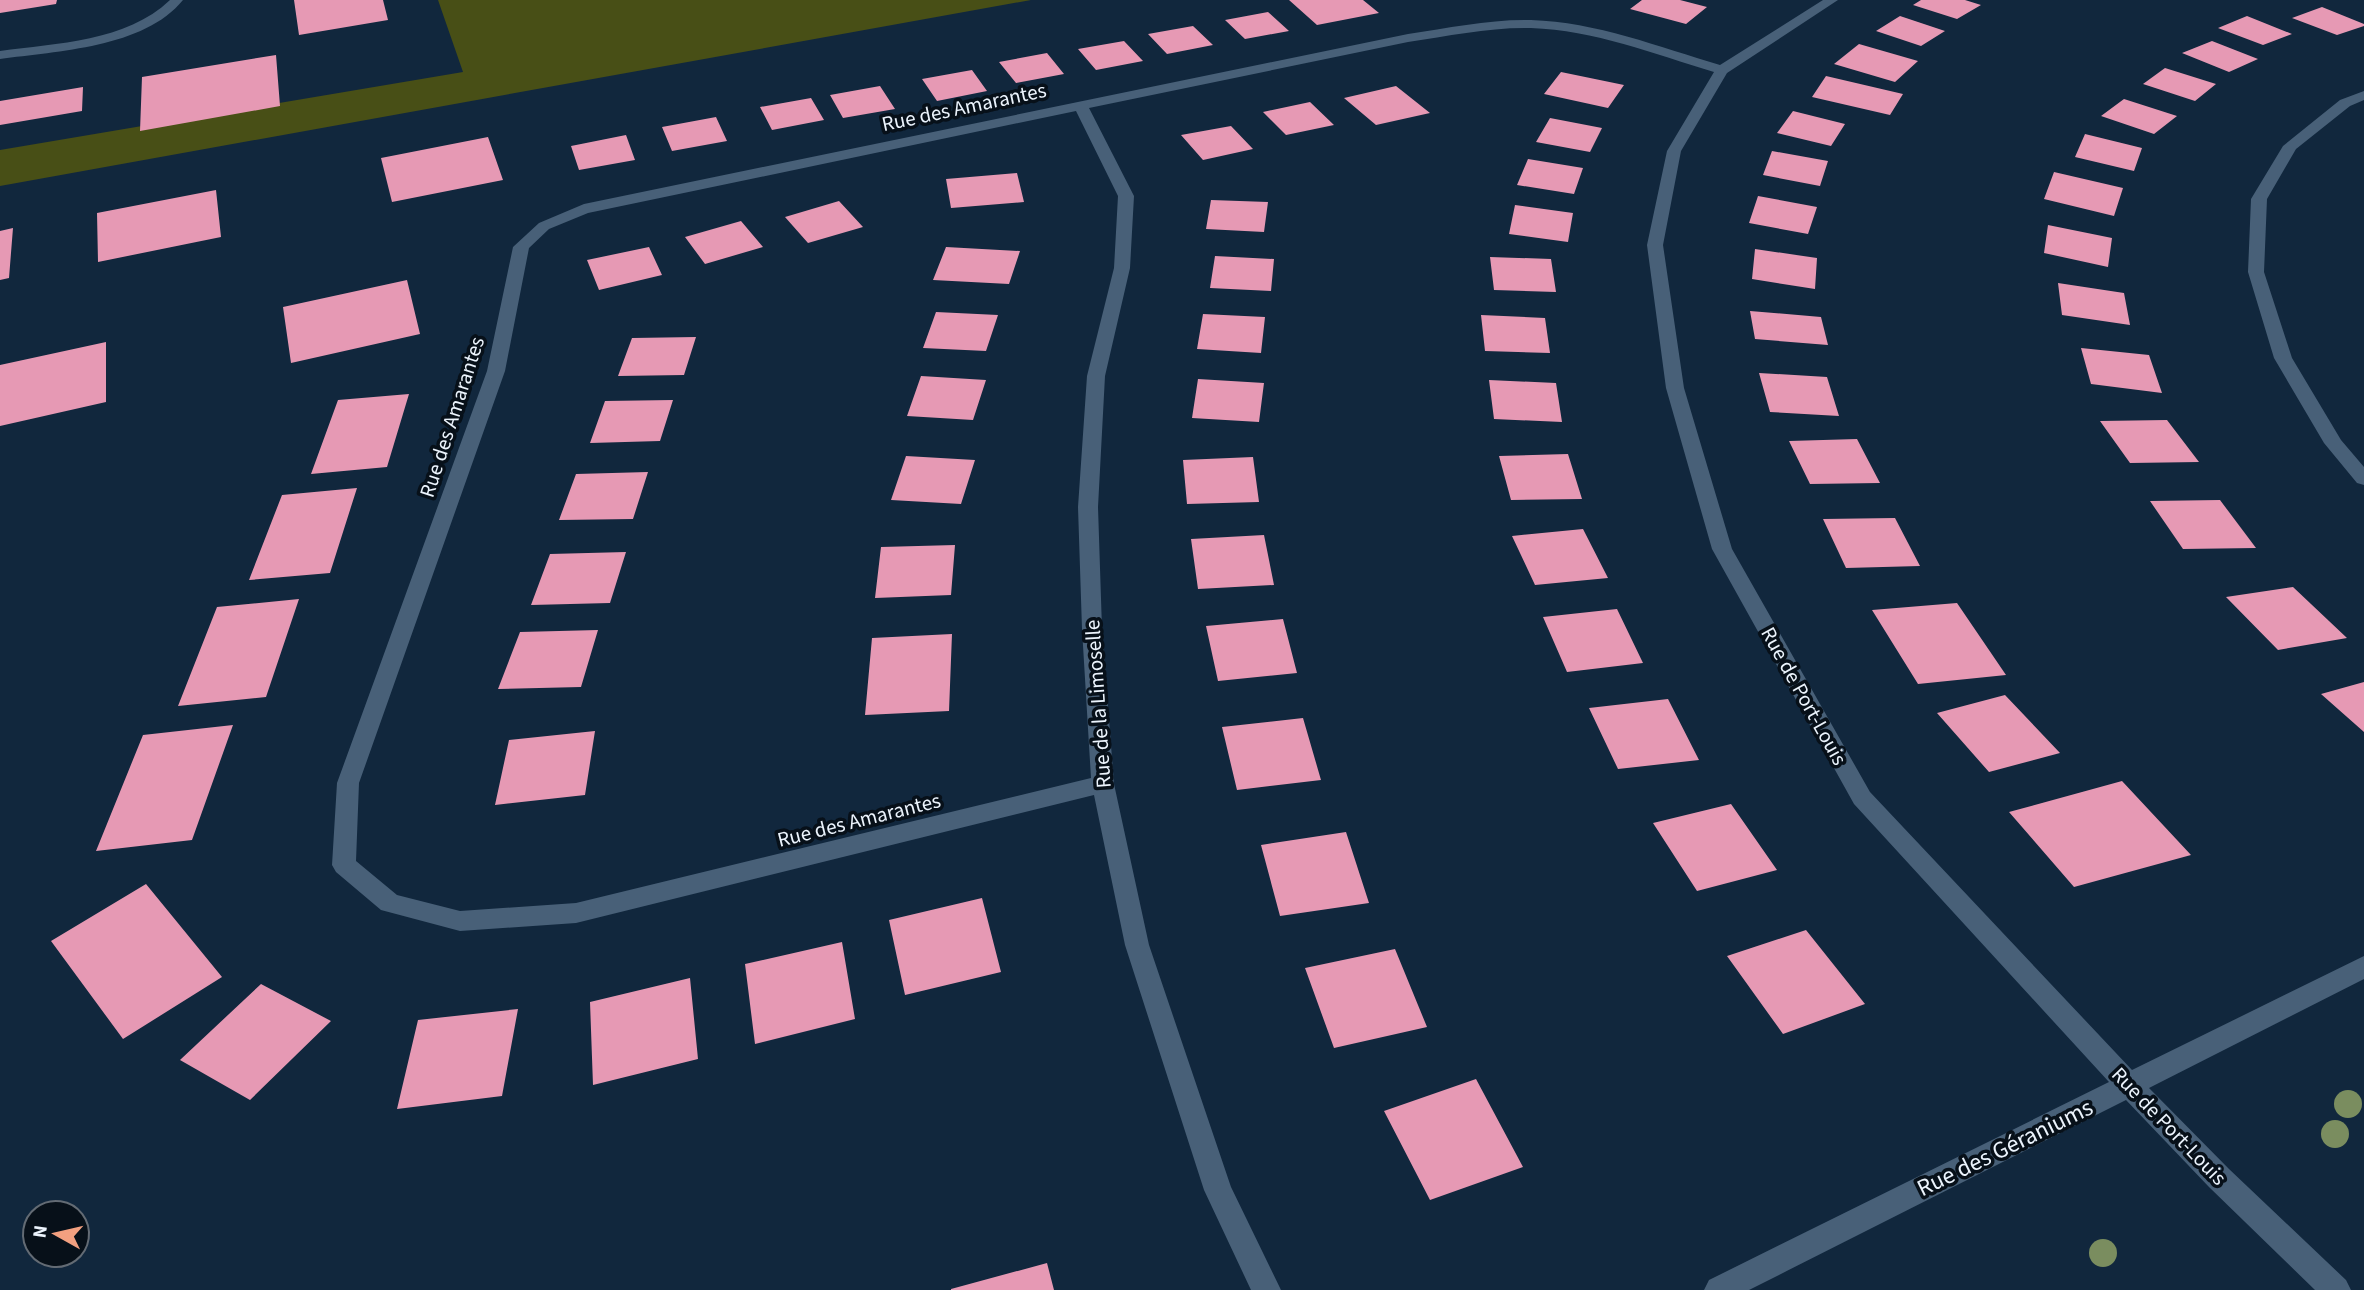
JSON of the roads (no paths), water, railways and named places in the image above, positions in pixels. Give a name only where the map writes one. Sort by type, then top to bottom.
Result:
[{"type":"street","points":[[0,55],[107,37],[147,23],[171,9],[177,0]]},
{"type":"street","name":"Rue de Port-Louis","points":[[1832,0],[1722,70],[1674,151],[1656,245],[1675,388],[1722,549],[1862,798],[2130,1086],[2219,1178],[2336,1290]]},
{"type":"street","name":"Rue des Amarantes","points":[[1103,784],[576,913],[460,921],[390,904],[344,865],[348,783],[496,371],[521,247],[544,226],[584,209],[1408,38],[1489,27],[1545,25],[1591,34],[1722,70]]},
{"type":"street","points":[[2364,94],[2345,103],[2290,146],[2259,199],[2256,272],[2283,358],[2333,443],[2364,479]]},
{"type":"street","name":"Rue de la Limoselle","points":[[1081,106],[1126,196],[1122,268],[1096,376],[1088,508],[1092,629],[1103,784],[1137,945],[1218,1190],[1266,1290]]},
{"type":"street","name":"Rue des Géraniums","points":[[1719,1290],[2364,967]]}]
